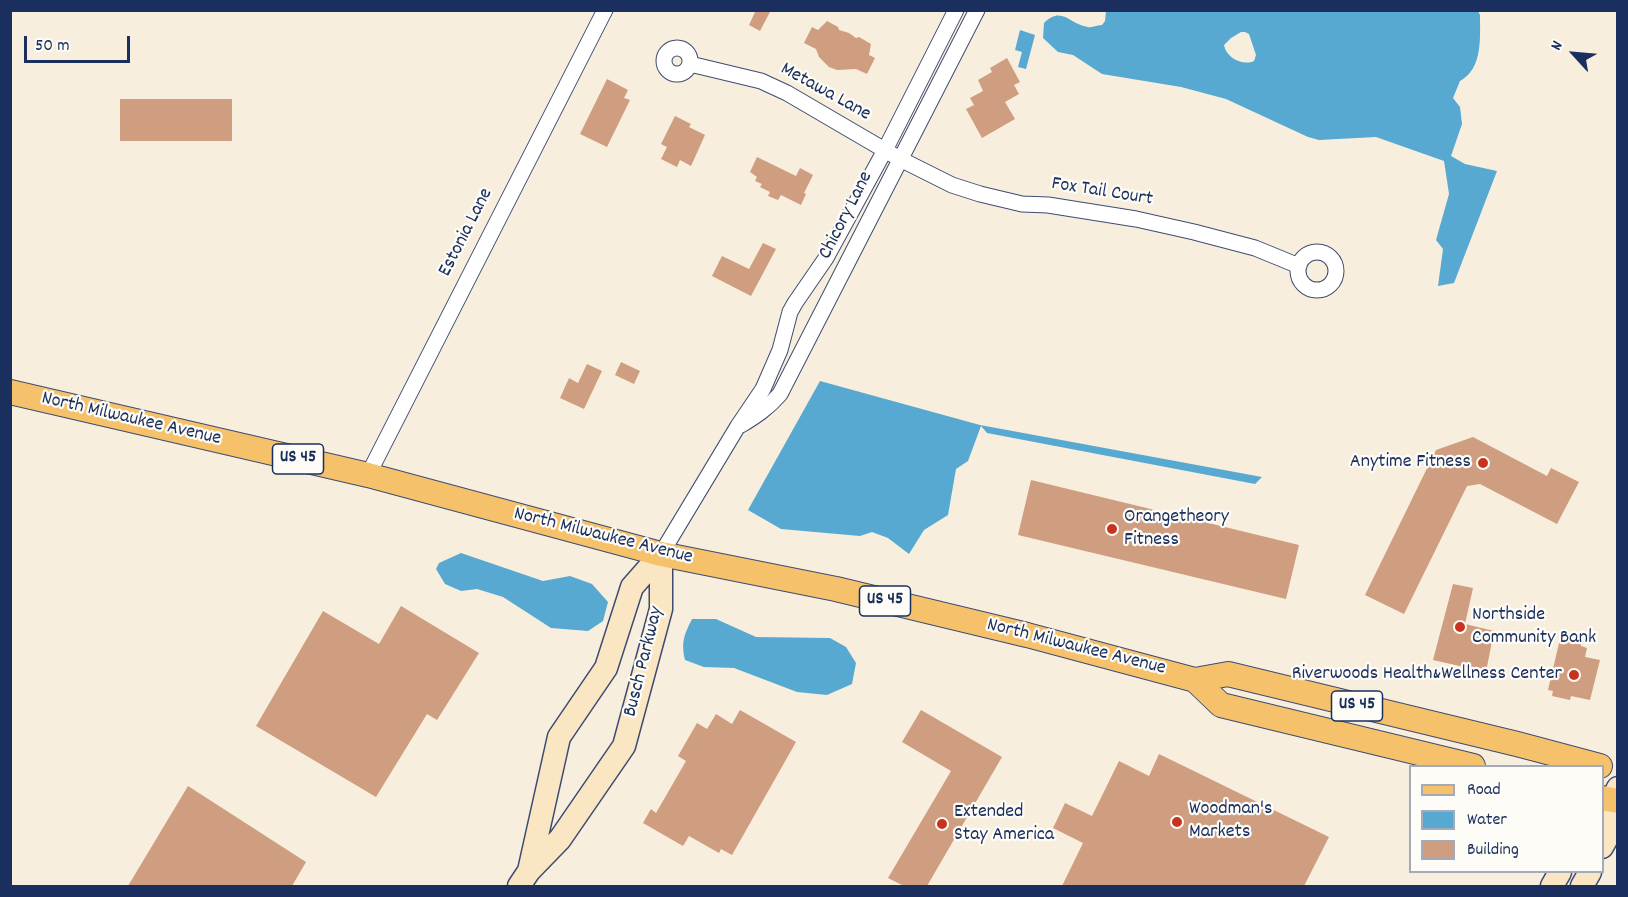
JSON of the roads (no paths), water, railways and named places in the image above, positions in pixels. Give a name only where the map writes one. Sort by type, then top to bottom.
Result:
[{"type":"main road","name":"North Milwaukee Avenue","points":[[10,392],[368,475],[661,554],[860,595],[1027,635],[1196,680],[1228,674],[1517,744],[1594,765]]},
{"type":"main road","name":"US 45","points":[[1196,680],[1221,705],[1469,765]]},
{"type":"street","name":"Estonia Lane","points":[[368,475],[605,10]]},
{"type":"street","name":"Chicory Lane","points":[[661,554],[738,426],[763,389],[780,350],[790,312],[826,258],[885,150],[956,10]]},
{"type":"street","name":"Chicory Lane","points":[[738,426],[760,414],[780,394],[977,10]]},
{"type":"street","name":"Metawa Lane","points":[[690,64],[761,81],[787,93],[900,159]]},
{"type":"street","name":"Fox Tail Court","points":[[900,159],[952,185],[980,194],[1022,204],[1048,205],[1136,219],[1194,232],[1255,248],[1299,266]]},
{"type":"street","points":[[787,326],[809,338]]},
{"type":"street","name":"Busch Parkway","points":[[524,879],[559,737],[606,668],[632,587],[661,554]]},
{"type":"street","name":"Busch Parkway","points":[[524,879],[560,839],[624,746],[661,609],[661,554]]},
{"type":"street","points":[[1604,843],[1612,829],[1610,799]]},
{"type":"water","points":[[1106,11],[1478,11],[1480,15],[1479,52],[1473,69],[1460,81],[1453,98],[1460,107],[1462,124],[1451,156],[1465,164],[1497,171],[1454,283],[1438,286],[1443,249],[1436,240],[1449,194],[1444,161],[1376,137],[1319,140],[1226,99],[1181,87],[1102,74],[1073,55],[1058,52],[1043,38],[1044,23],[1056,16],[1090,27],[1102,25]],"holes":[[[1245,32],[1249,34],[1256,55],[1254,61],[1250,62],[1240,62],[1231,57],[1224,45],[1231,38]]]},
{"type":"water","points":[[1020,30],[1035,35],[1026,69],[1018,67],[1022,52],[1015,50]]},
{"type":"water","points":[[820,381],[980,425],[1262,477],[1255,484],[987,433],[981,426],[968,461],[956,469],[948,515],[924,530],[909,554],[888,538],[872,532],[860,536],[781,529],[748,510]]},
{"type":"water","points":[[461,553],[543,581],[570,576],[592,584],[608,602],[603,621],[588,631],[551,628],[503,597],[477,589],[461,591],[445,584],[436,569],[439,563]]},
{"type":"water","points":[[692,619],[716,619],[756,637],[830,638],[846,647],[856,663],[852,684],[827,695],[797,692],[734,668],[704,667],[685,660],[684,639]]},
{"type":"place","name":"Anytime Fitness","points":[[1483,463]]},
{"type":"place","name":"Orangetheory Fitness","points":[[1112,529]]},
{"type":"place","name":"Northside Community Bank","points":[[1460,627]]},
{"type":"place","name":"Riverwoods Health&Wellness Center","points":[[1574,675]]},
{"type":"place","name":"Woodman's Markets","points":[[1177,822]]},
{"type":"place","name":"Extended Stay America","points":[[942,824]]}]
